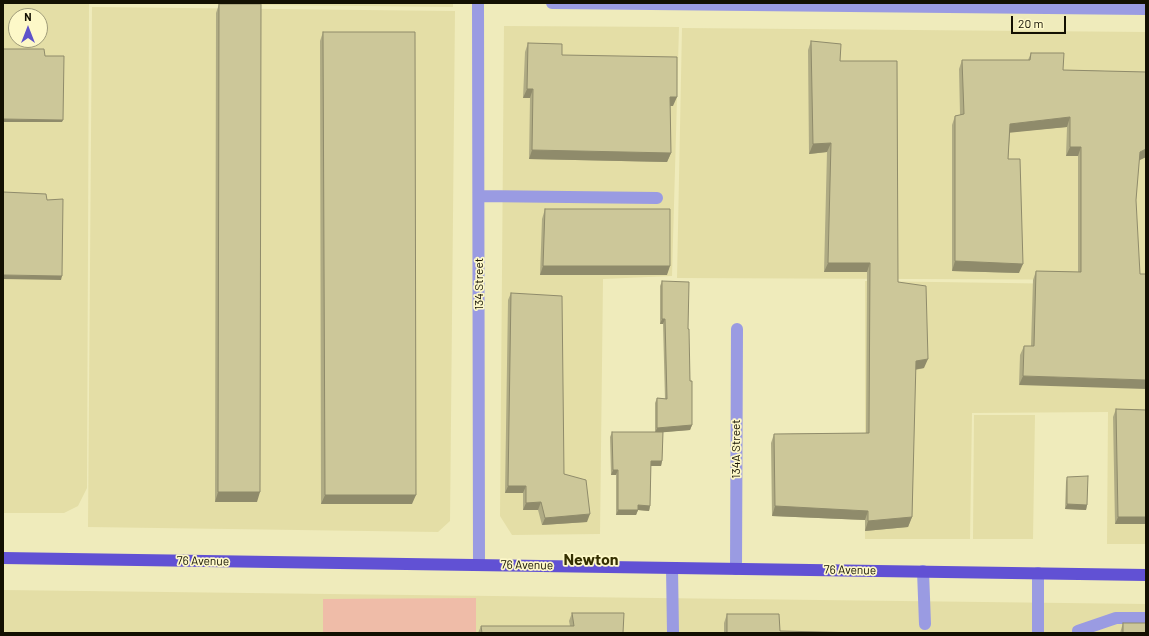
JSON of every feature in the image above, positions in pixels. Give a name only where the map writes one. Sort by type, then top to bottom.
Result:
[{"type":"main road","name":"76 Avenue","points":[[3,558],[1146,575]]},
{"type":"street","name":"134 Street","points":[[478,3],[480,565]]},
{"type":"street","points":[[552,3],[1146,9]]},
{"type":"street","points":[[479,196],[657,198]]},
{"type":"street","name":"134A Street","points":[[736,569],[737,329]]},
{"type":"street","points":[[672,568],[673,633]]},
{"type":"street","points":[[923,571],[925,624]]},
{"type":"street","points":[[1038,573],[1038,633]]},
{"type":"street","points":[[1078,633],[1078,631],[1116,618],[1146,618]]},
{"type":"shaded area","points":[[3,3],[89,3],[87,488],[78,506],[64,513],[3,513]]},
{"type":"shaded area","points":[[89,3],[453,3],[453,7]]},
{"type":"shaded area","points":[[92,7],[455,11],[450,521],[438,532],[88,527]]},
{"type":"shaded area","points":[[504,26],[679,27],[672,276],[603,279],[600,534],[512,535],[500,516]]},
{"type":"shaded area","points":[[682,28],[1146,32],[1146,280],[677,278]]},
{"type":"shaded area","points":[[865,281],[1146,285],[1146,544],[1107,544],[1108,412],[972,413],[970,539],[865,539]]},
{"type":"shaded area","points":[[974,415],[1035,415],[1033,539],[973,539]]},
{"type":"shaded area","points":[[3,590],[1146,604],[1146,633],[3,633]]},
{"type":"shaded area","points":[[476,598],[476,633],[323,633],[323,599]]},
{"type":"building","points":[[219,4],[261,4],[260,492],[218,492]]},
{"type":"building","points":[[323,32],[415,32],[416,495],[325,495]]},
{"type":"building","points":[[811,41],[841,44],[840,61],[897,61],[898,282],[926,286],[928,359],[916,361],[912,517],[868,521],[868,511],[775,506],[774,434],[869,433],[870,263],[828,263],[831,143],[813,144]]},
{"type":"building","points":[[528,43],[562,44],[562,55],[677,57],[677,97],[670,97],[671,153],[532,150],[533,89],[527,89]]},
{"type":"building","points":[[3,49],[44,49],[45,56],[64,56],[63,120],[3,119]]},
{"type":"building","points":[[1031,53],[1064,53],[1063,70],[1146,72],[1146,149],[1140,152],[1136,200],[1140,274],[1146,274],[1146,380],[1023,376],[1024,346],[1034,346],[1036,271],[1081,272],[1081,147],[1070,147],[1070,117],[1010,124],[1008,159],[1020,159],[1023,264],[955,261],[955,116],[964,114],[962,60],[1030,60]]},
{"type":"building","points":[[3,192],[46,194],[47,200],[63,199],[62,276],[3,275]]},
{"type":"building","points":[[545,209],[670,209],[670,266],[543,266]]},
{"type":"building","points":[[662,281],[689,282],[688,329],[690,381],[692,381],[692,425],[657,428],[657,398],[667,399],[665,319],[662,319]]},
{"type":"building","points":[[511,293],[562,296],[564,474],[586,480],[590,514],[545,518],[541,502],[526,503],[526,486],[508,486]]},
{"type":"building","points":[[1116,409],[1146,410],[1146,517],[1118,517]]},
{"type":"building","points":[[612,432],[663,432],[662,461],[651,461],[650,506],[638,505],[638,510],[618,510],[618,470],[613,470]]},
{"type":"building","points":[[1088,476],[1087,505],[1067,504],[1067,477]]},
{"type":"building","points":[[572,613],[624,613],[623,633],[482,633],[481,626],[574,626]]},
{"type":"building","points":[[727,614],[779,614],[780,631],[863,633],[727,633]]},
{"type":"building","points":[[1123,623],[1146,623],[1146,633],[1123,633]]},
{"type":"district","name":"Newton","points":[[591,560]]}]
